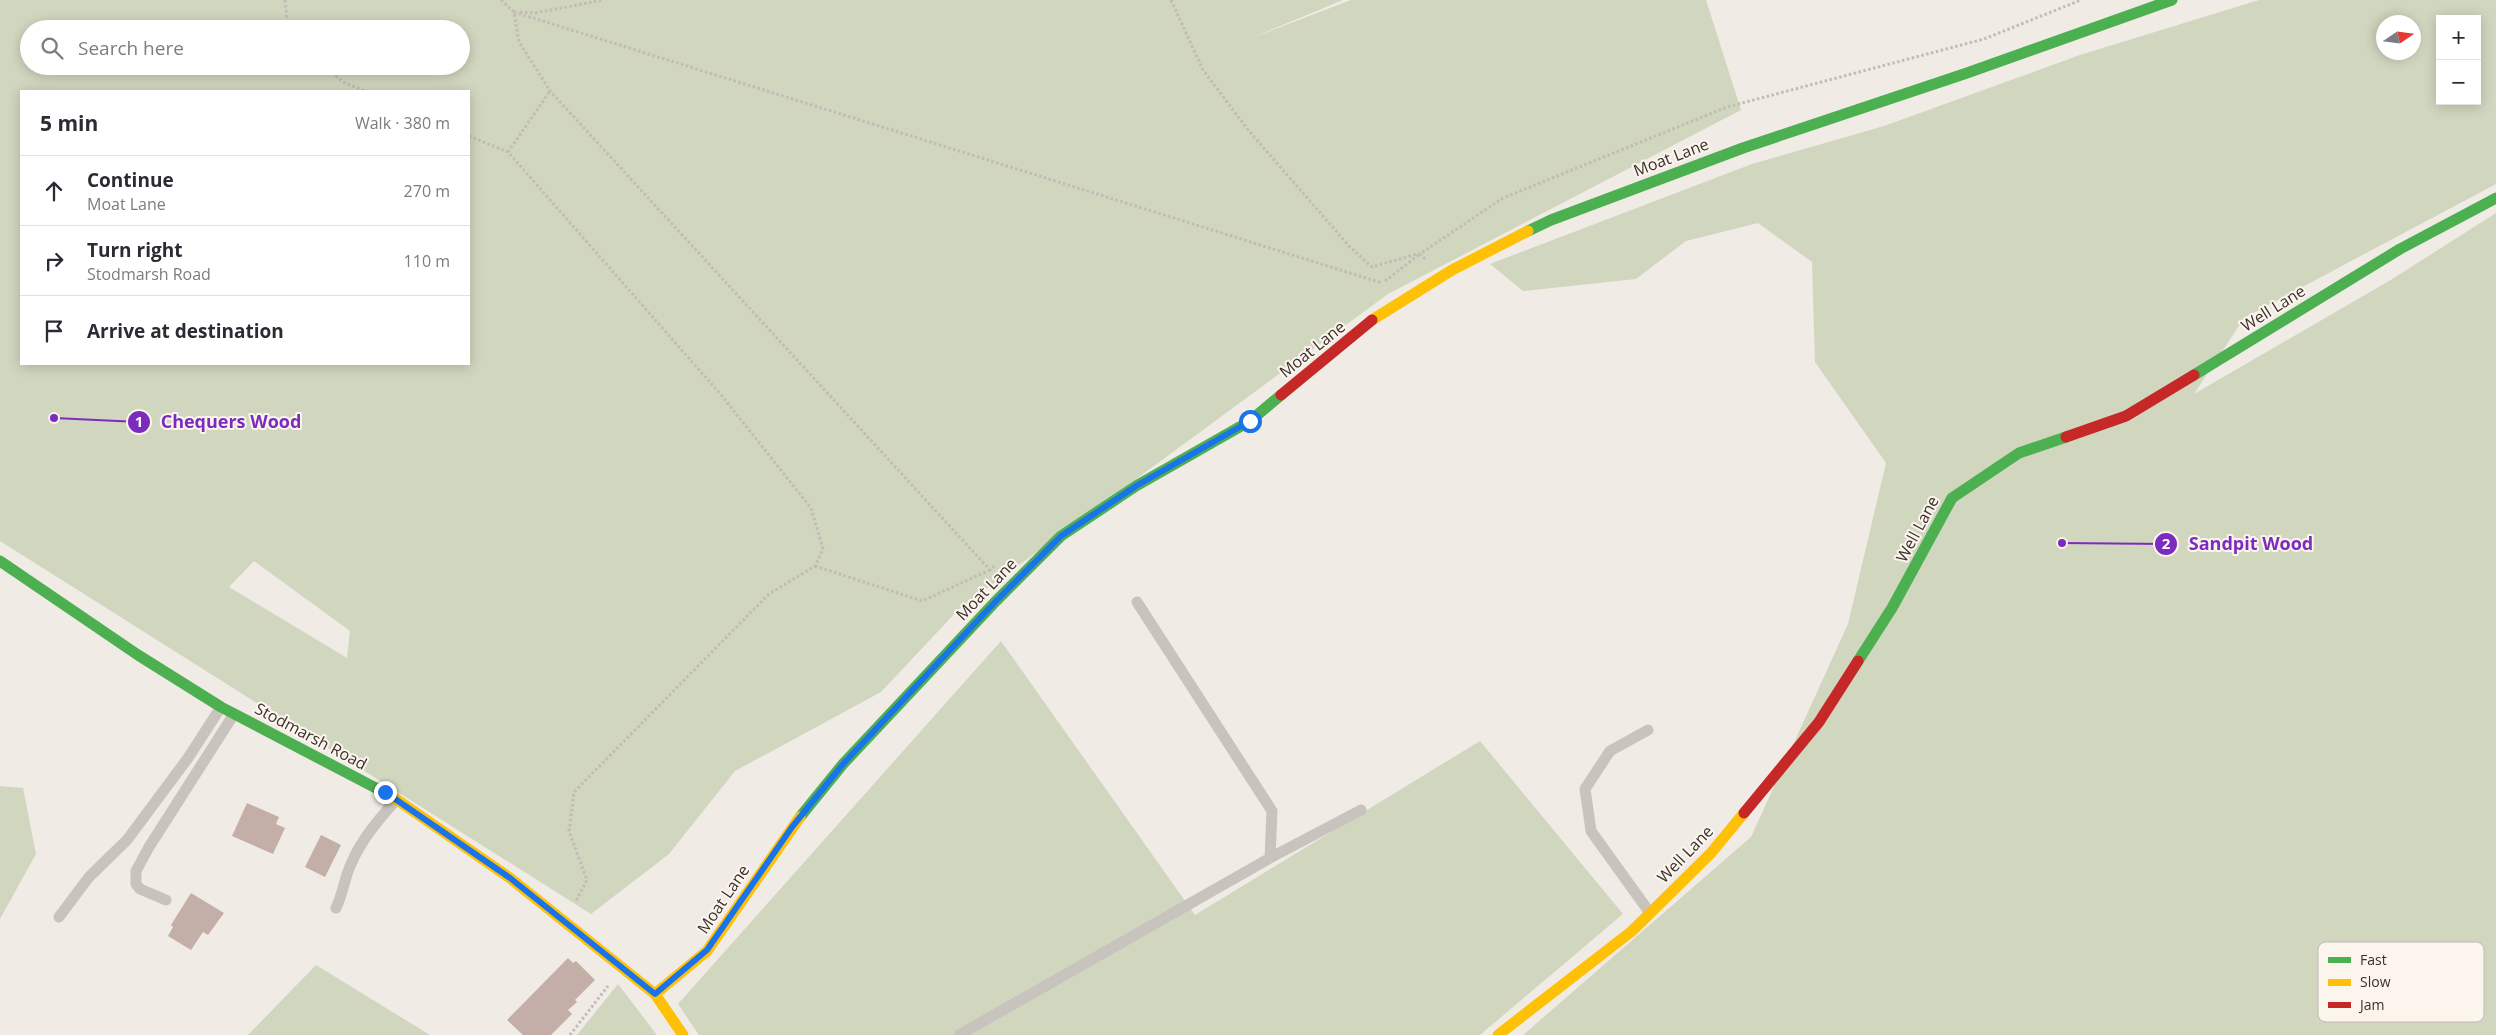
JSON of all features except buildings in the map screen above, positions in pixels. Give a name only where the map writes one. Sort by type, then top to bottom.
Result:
[{"type":"street","name":"Moat Lane","points":[[655,994],[707,950],[792,827],[843,764],[996,601],[1061,536],[1136,486],[1250,421],[1382,312],[1452,270],[1551,220],[1743,148],[1967,73],[2172,0]]},
{"type":"street","name":"Well Lane","points":[[1498,1035],[1632,931],[1711,853],[1818,722],[1892,608],[1952,498],[2019,453],[2126,416],[2400,249],[2496,198]]},
{"type":"street","name":"Stodmarsh Road","points":[[0,561],[138,655],[221,707],[396,800],[510,878],[655,994],[683,1035]]},
{"type":"lane","points":[[1137,602],[1272,811],[1270,858]]},
{"type":"lane","points":[[58,917],[89,877],[128,840],[188,758],[221,707]]},
{"type":"lane","points":[[166,900],[140,889],[136,884],[136,870],[149,846],[234,714]]},
{"type":"lane","points":[[1648,730],[1610,751],[1586,789],[1591,831],[1650,913]]},
{"type":"lane","points":[[336,908],[342,896],[350,866],[357,852],[379,819],[396,800]]},
{"type":"lane","points":[[959,1035],[1270,858],[1361,810]]},
{"type":"path","points":[[285,0],[287,20]]},
{"type":"path","points":[[501,0],[514,12],[1382,283]]},
{"type":"path","points":[[514,12],[534,13],[603,0]]},
{"type":"path","points":[[1171,0],[1204,70],[1249,131],[1349,246],[1372,267],[1420,254]]},
{"type":"path","points":[[1374,289],[1420,254],[1503,198],[1726,107],[1984,39],[2081,0]]},
{"type":"path","points":[[514,12],[519,42],[550,91],[990,570]]},
{"type":"path","points":[[335,75],[343,82],[362,90]]},
{"type":"path","points":[[508,152],[550,91]]},
{"type":"path","points":[[470,136],[508,152],[722,396],[811,508],[823,550],[815,566],[769,594],[574,792],[569,831],[587,880],[566,923]]},
{"type":"path","points":[[1420,254],[1443,277]]},
{"type":"path","points":[[815,566],[922,601],[990,570],[998,564]]},
{"type":"path","points":[[570,1035],[622,968]]},
{"type":"green space","points":[[0,0],[1343,0],[1249,39],[1351,0],[1706,0],[1741,110],[1388,294],[959,609],[881,692],[735,771],[669,854],[591,914],[0,541]],"holes":[[[254,561],[350,631],[347,658],[229,587]]]},
{"type":"green space","points":[[2259,0],[2496,0],[2496,184],[2244,318],[2194,394],[2389,281],[2496,213],[2496,1035],[1523,1035],[1751,837],[1848,624],[1886,463],[1815,362],[1812,262],[1758,223],[1686,241],[1636,279],[1523,291],[1490,264],[1752,164],[1884,126],[2080,55]]},
{"type":"green space","points":[[1001,641],[1195,915],[1480,741],[1623,914],[1480,1035],[699,1035],[678,1004]]},
{"type":"green space","points":[[0,786],[23,788],[36,854],[0,919]]},
{"type":"green space","points":[[316,965],[430,1035],[248,1035]]},
{"type":"green space","points":[[618,984],[657,1035],[577,1035]]},
{"type":"traffic: fast","points":[[1528,231],[1551,220],[1743,148],[1967,73],[2172,0]]},
{"type":"traffic: fast","points":[[2194,375],[2400,249],[2496,198]]},
{"type":"traffic: fast","points":[[800,817],[843,764],[996,601],[1061,536],[1136,486],[1250,421],[1281,395]]},
{"type":"traffic: fast","points":[[1858,661],[1892,608],[1952,498],[2019,453],[2066,437]]},
{"type":"traffic: fast","points":[[0,561],[138,655],[221,707],[393,797]]},
{"type":"traffic: slow","points":[[1372,320],[1452,270],[1528,231]]},
{"type":"traffic: slow","points":[[393,797],[510,878],[655,994],[683,1035]]},
{"type":"traffic: slow","points":[[1498,1035],[1632,931],[1711,853],[1744,813]]},
{"type":"traffic: slow","points":[[655,994],[707,951],[800,817]]},
{"type":"traffic: jam","points":[[1281,395],[1372,320]]},
{"type":"traffic: jam","points":[[2066,437],[2126,416],[2194,375]]},
{"type":"traffic: jam","points":[[1744,813],[1819,722],[1858,661]]},
{"type":"place","name":"Chequers Wood","points":[[54,418]]},
{"type":"place","name":"Sandpit Wood","points":[[2062,543]]},
{"type":"route","points":[[385,792],[510,878],[655,994],[707,950],[792,827],[843,764],[996,601],[1061,536],[1136,486],[1250,421]]}]
